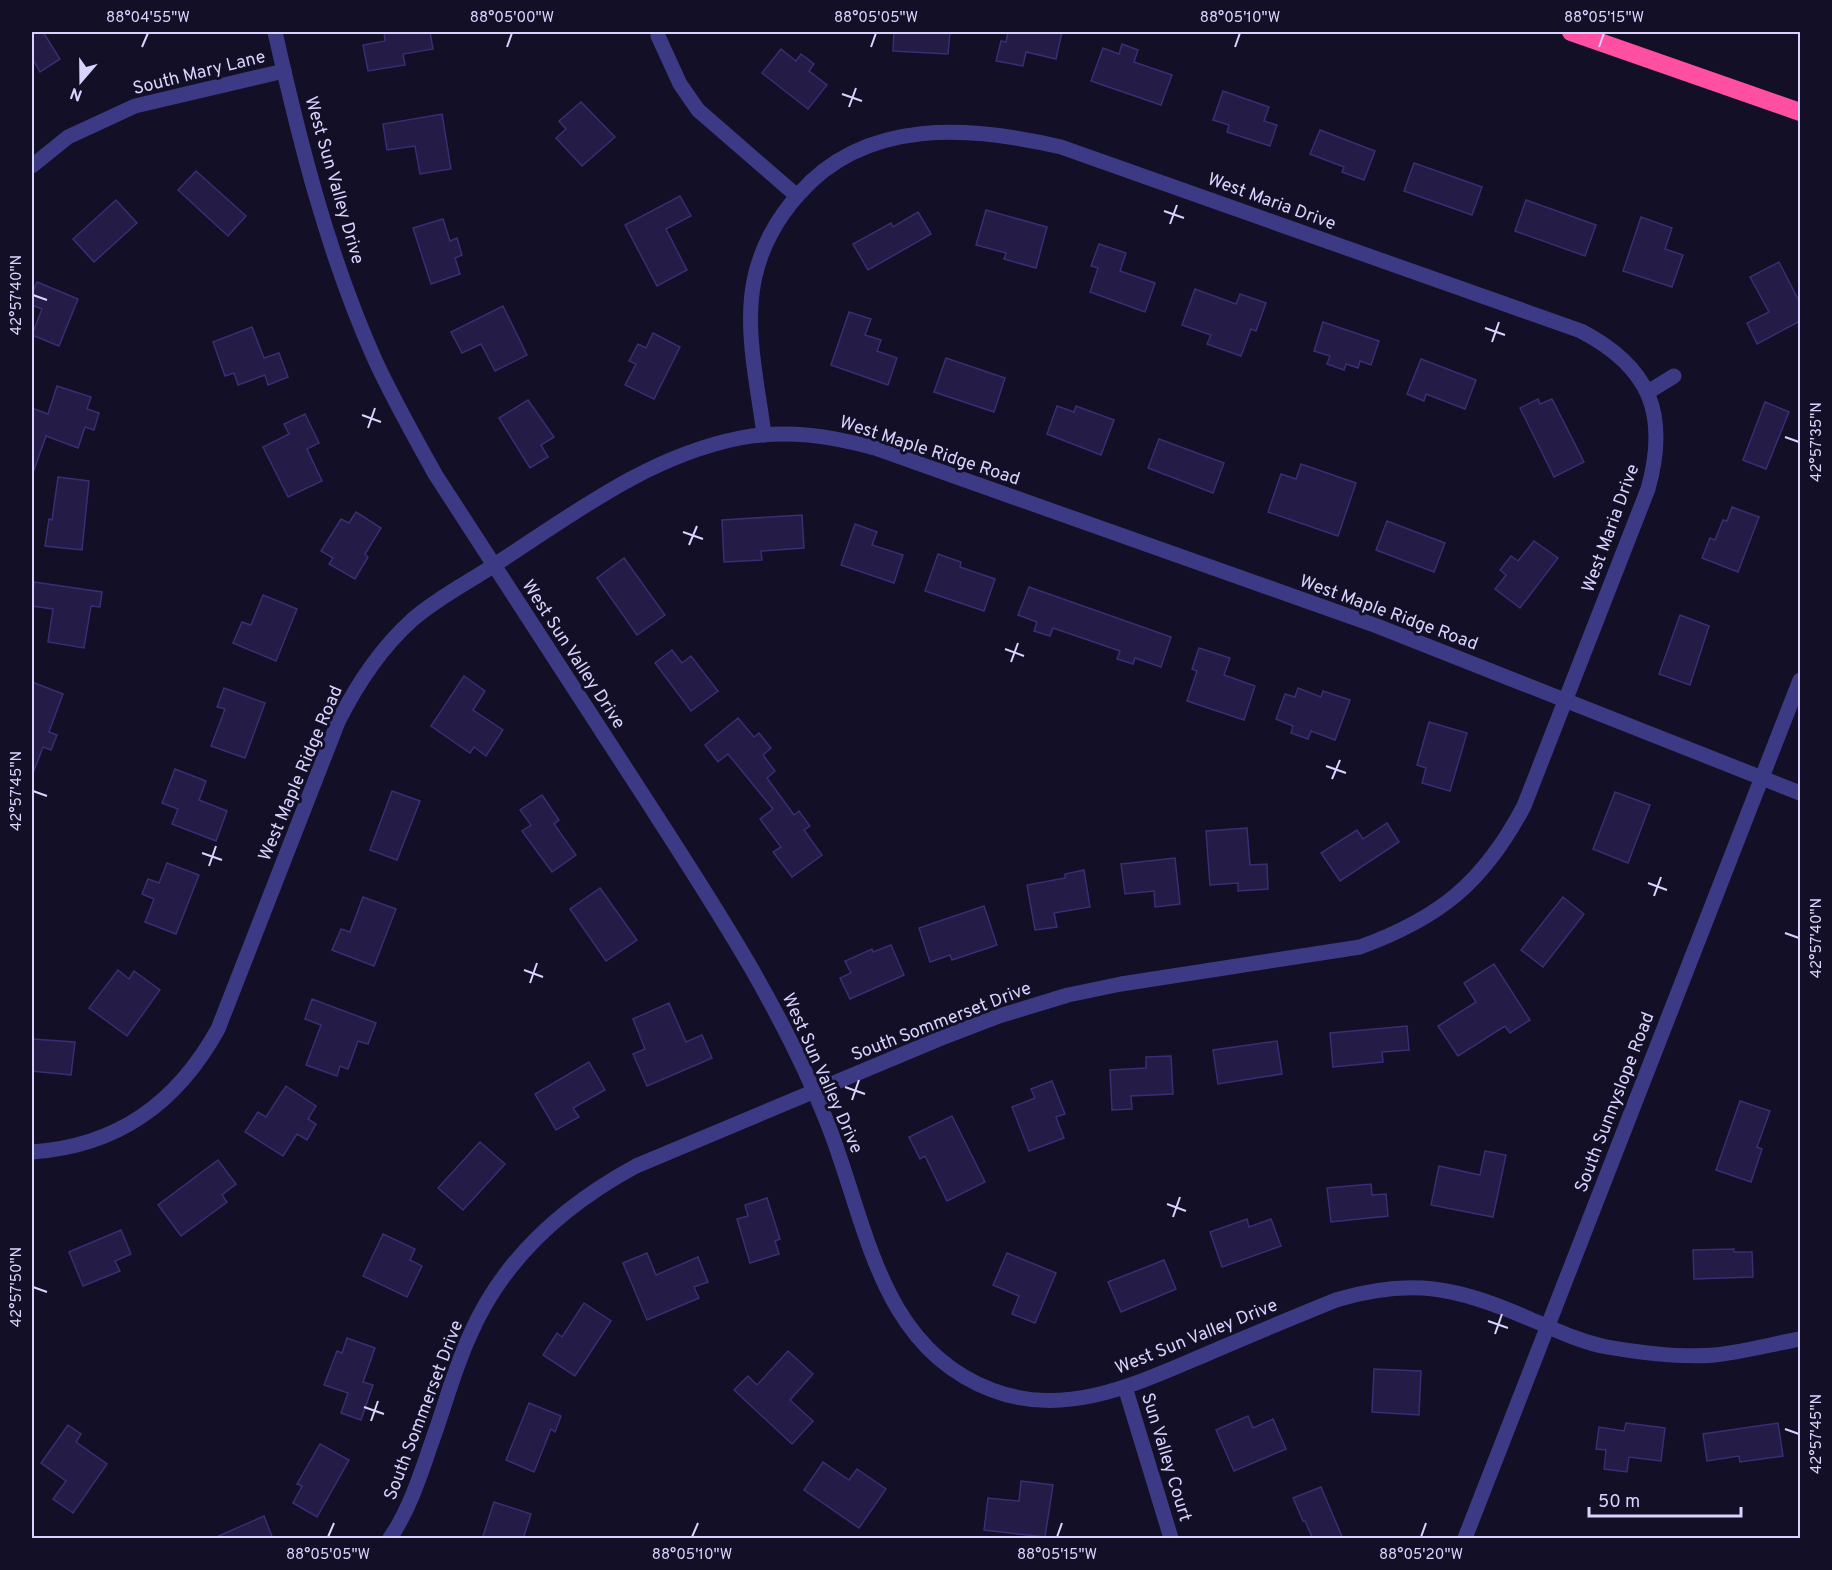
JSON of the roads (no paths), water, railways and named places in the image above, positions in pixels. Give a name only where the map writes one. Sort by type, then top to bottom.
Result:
[{"type":"highway","points":[[1571,32],[1800,112]]},
{"type":"street","name":"West Sun Valley Drive","points":[[275,32],[323,220],[375,360],[435,474],[749,963],[814,1092],[844,1168],[885,1288],[899,1315],[936,1357],[989,1389],[1027,1399],[1080,1399],[1125,1387],[1336,1300],[1388,1288],[1450,1290],[1484,1299],[1547,1326],[1605,1347],[1667,1355],[1716,1355],[1800,1339]]},
{"type":"street","points":[[658,36],[680,84],[698,110],[797,196]]},
{"type":"street","name":"South Mary Lane","points":[[32,166],[68,137],[135,106],[284,71]]},
{"type":"street","name":"West Maria Drive","points":[[764,435],[751,319],[754,282],[766,245],[783,212],[797,196],[828,166],[860,147],[902,135],[957,131],[1013,136],[1061,147],[1581,331],[1618,354],[1635,370],[1648,392],[1656,421],[1655,466],[1565,699]]},
{"type":"street","points":[[1648,392],[1674,376]]},
{"type":"street","name":"West Maple Ridge Road","points":[[32,1152],[93,1141],[123,1128],[162,1102],[184,1082],[204,1055],[218,1029],[350,697],[371,664],[413,620],[606,492],[659,463],[715,444],[764,435],[809,434],[875,448],[1366,622],[1800,793]]},
{"type":"street","name":"South Sunnyslope Road","points":[[1468,1538],[1547,1326],[1800,680]]},
{"type":"street","name":"South Sommerset Drive","points":[[390,1539],[408,1507],[470,1335],[490,1296],[516,1260],[541,1233],[572,1206],[636,1166],[999,1016],[1068,995],[1121,984],[1330,953],[1360,947],[1396,934],[1435,913],[1487,866],[1508,836],[1524,806],[1565,699]]},
{"type":"street","name":"Sun Valley Court","points":[[1125,1387],[1171,1539]]}]
